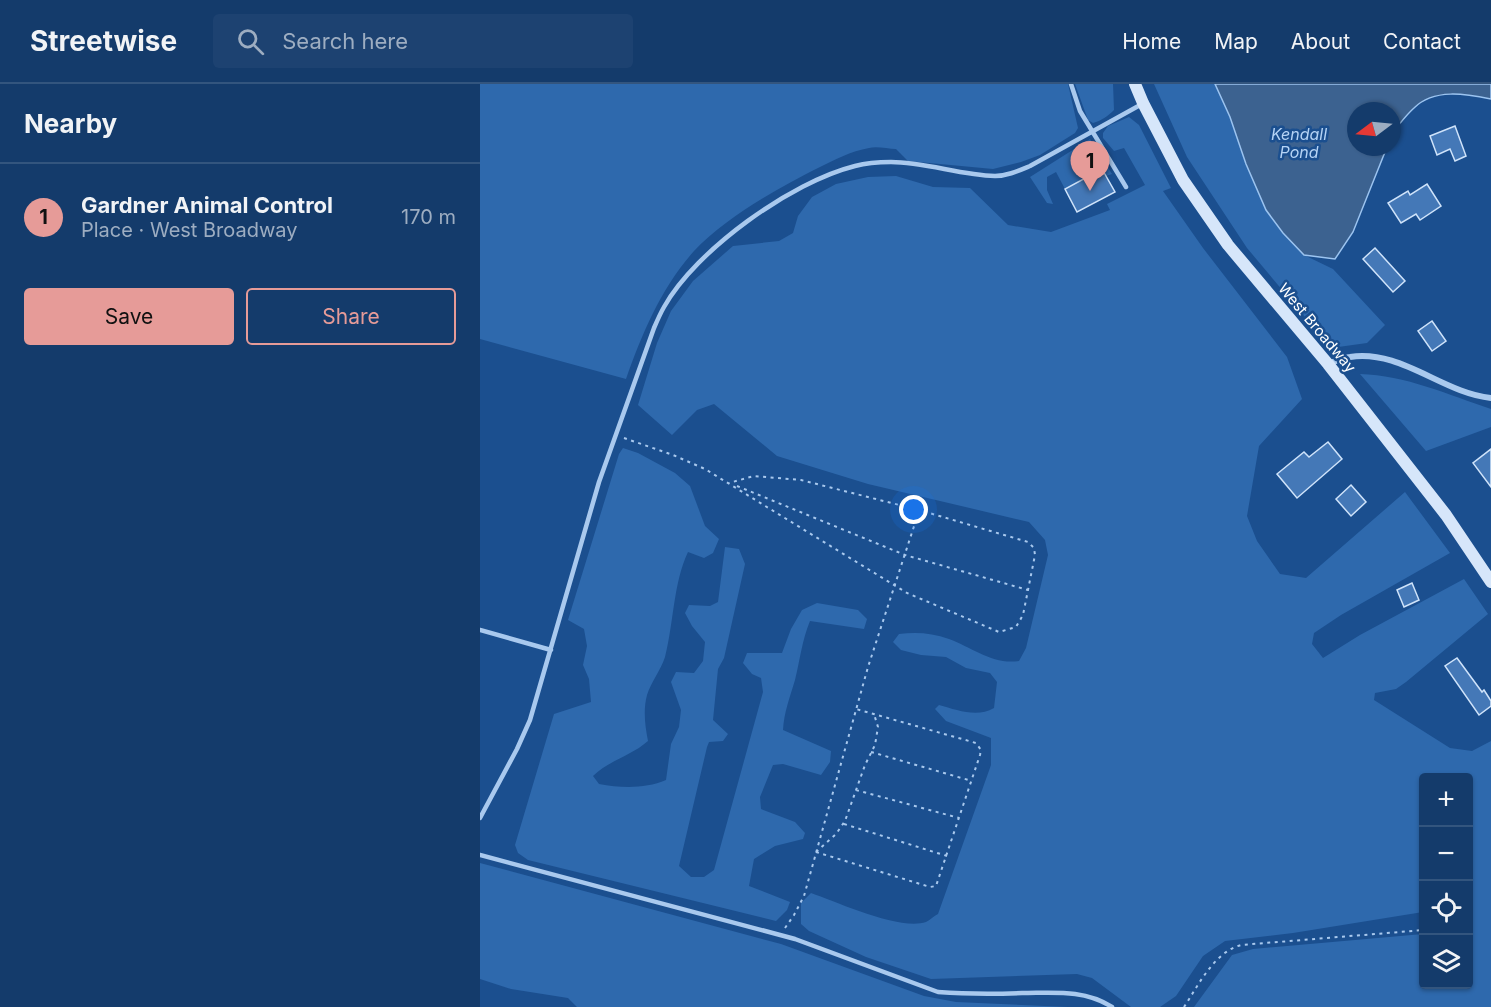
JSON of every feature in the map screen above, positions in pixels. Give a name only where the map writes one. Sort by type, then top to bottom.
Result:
[{"type":"main road","name":"West Broadway","points":[[1135,84],[1183,180],[1228,245],[1328,364],[1446,515],[1491,582]]},
{"type":"street","points":[[1328,364],[1348,357],[1380,358],[1412,368],[1469,393],[1491,398]]},
{"type":"lane","points":[[1071,84],[1080,111],[1126,187]]},
{"type":"lane","points":[[480,818],[530,720],[599,482],[664,307],[693,269],[735,231],[815,180],[854,166],[894,162],[995,176],[1012,173],[1030,166],[1143,103]]},
{"type":"lane","points":[[480,630],[551,650]]},
{"type":"lane","points":[[480,855],[782,936],[938,992],[961,994],[1074,993],[1094,998],[1112,1007]]},
{"type":"path","points":[[616,436],[673,455],[729,483],[905,555],[1028,590]]},
{"type":"path","points":[[754,476],[801,480],[919,510],[1028,542],[1032,545],[1035,555],[1023,615],[1019,623],[1010,630],[999,632],[895,587],[729,483],[754,476]]},
{"type":"path","points":[[782,936],[804,896],[856,709],[919,510]]},
{"type":"path","points":[[816,852],[936,886],[981,750],[976,743],[856,709]]},
{"type":"path","points":[[816,852],[844,824],[877,737],[878,727],[874,714]]},
{"type":"path","points":[[872,752],[972,781]]},
{"type":"path","points":[[856,790],[959,818]]},
{"type":"path","points":[[844,824],[947,856]]},
{"type":"path","points":[[1184,1007],[1208,971],[1231,948],[1241,945],[1419,930]]},
{"type":"shaded area","points":[[480,84],[1068,84],[1078,128],[1075,133],[1040,155],[993,169],[908,161],[896,149],[872,147],[843,156],[786,185],[721,227],[682,265],[654,312],[626,379],[480,339]]},
{"type":"shaded area","points":[[1075,84],[1113,84],[1114,110],[1096,122],[1088,120]]},
{"type":"shaded area","points":[[1154,84],[1215,84],[1266,210],[1283,233],[1304,255],[1333,269],[1385,325],[1367,343],[1331,348],[1247,248],[1187,157]]},
{"type":"shaded area","points":[[1129,117],[1139,125],[1171,188],[1163,191],[1203,248],[1287,357],[1302,399],[1259,446],[1247,516],[1257,541],[1280,574],[1306,578],[1405,492],[1450,553],[1341,615],[1314,633],[1312,644],[1323,658],[1360,635],[1464,579],[1488,614],[1396,689],[1375,693],[1374,700],[1450,748],[1472,751],[1491,741],[1491,1007],[1194,1007],[1232,955],[1253,949],[1419,934],[1419,989],[1473,989],[1473,773],[1419,773],[1419,913],[1293,933],[1225,941],[1203,956],[1176,996],[1160,1007],[1131,1007],[1092,978],[1077,974],[931,979],[866,957],[809,931],[801,924],[801,903],[811,893],[868,914],[901,923],[926,922],[938,914],[991,765],[991,738],[946,721],[935,709],[939,705],[974,713],[994,708],[997,682],[990,673],[966,668],[946,657],[921,655],[901,650],[893,642],[899,634],[930,634],[949,639],[1000,661],[1019,661],[1026,648],[1048,555],[1045,540],[1029,522],[868,484],[777,456],[714,404],[697,410],[672,435],[638,405],[657,343],[671,311],[693,281],[733,246],[779,241],[793,233],[798,216],[812,197],[836,184],[868,177],[896,176],[933,187],[970,188],[1008,225],[1051,232],[1110,210],[1107,204],[1145,185],[1124,148],[1114,151],[1103,138],[1103,133],[1108,126]]},
{"type":"shaded area","points":[[1090,139],[1112,174],[1106,176],[1102,169],[1065,189],[1056,172],[1047,177],[1047,190],[1053,204],[1047,203],[1030,177]]},
{"type":"shaded area","points":[[1360,374],[1410,382],[1491,409],[1491,427],[1426,451]]},
{"type":"shaded area","points":[[623,448],[638,453],[675,473],[690,486],[705,526],[719,539],[713,553],[704,558],[688,552],[683,564],[665,657],[646,701],[645,718],[648,741],[593,776],[599,784],[633,787],[666,780],[671,744],[679,727],[681,710],[671,682],[676,672],[694,673],[703,661],[705,642],[685,613],[689,605],[710,606],[718,602],[725,547],[739,549],[745,564],[724,658],[718,669],[713,720],[728,734],[723,741],[709,742],[707,747],[679,866],[691,877],[704,877],[714,870],[763,692],[761,678],[752,674],[743,663],[747,653],[782,653],[791,629],[802,610],[817,603],[858,610],[867,619],[864,629],[810,621],[805,635],[783,730],[831,751],[830,762],[821,775],[783,764],[773,765],[760,797],[761,809],[795,822],[805,833],[803,839],[775,846],[754,859],[749,886],[790,902],[787,910],[776,921],[528,860],[518,853],[515,845],[554,714],[591,702],[589,679],[583,665],[587,646],[584,629],[568,620],[619,454]]},
{"type":"shaded area","points":[[480,863],[781,944],[924,996],[956,1002],[1068,1007],[577,1007],[568,998],[511,989],[480,979]]},
{"type":"water","name":"Kendall Pond","points":[[1215,84],[1491,84],[1491,99],[1461,94],[1431,97],[1414,108],[1401,122],[1401,102],[1347,102],[1347,156],[1383,156],[1353,232],[1335,259],[1304,255],[1283,233],[1266,210],[1246,164],[1230,117]]},
{"type":"building","points":[[1455,126],[1466,156],[1455,161],[1450,149],[1437,155],[1430,136]]},
{"type":"building","points":[[1102,169],[1115,192],[1077,212],[1065,189]]},
{"type":"building","points":[[1427,184],[1441,206],[1420,220],[1416,214],[1401,223],[1388,203],[1408,191],[1410,195]]},
{"type":"building","points":[[1375,248],[1405,281],[1393,292],[1363,259]]},
{"type":"building","points":[[1432,321],[1446,341],[1432,351],[1418,331]]},
{"type":"building","points":[[1328,442],[1342,459],[1297,498],[1277,474],[1304,452],[1309,457]]},
{"type":"building","points":[[1491,449],[1491,487],[1473,463]]},
{"type":"building","points":[[1351,485],[1366,502],[1351,516],[1336,499]]},
{"type":"building","points":[[1412,583],[1419,600],[1404,607],[1397,590]]},
{"type":"building","points":[[1457,658],[1491,701],[1491,706],[1479,715],[1445,666]]},
{"type":"place","name":"Gardner Animal Control","points":[[1090,191]]}]
